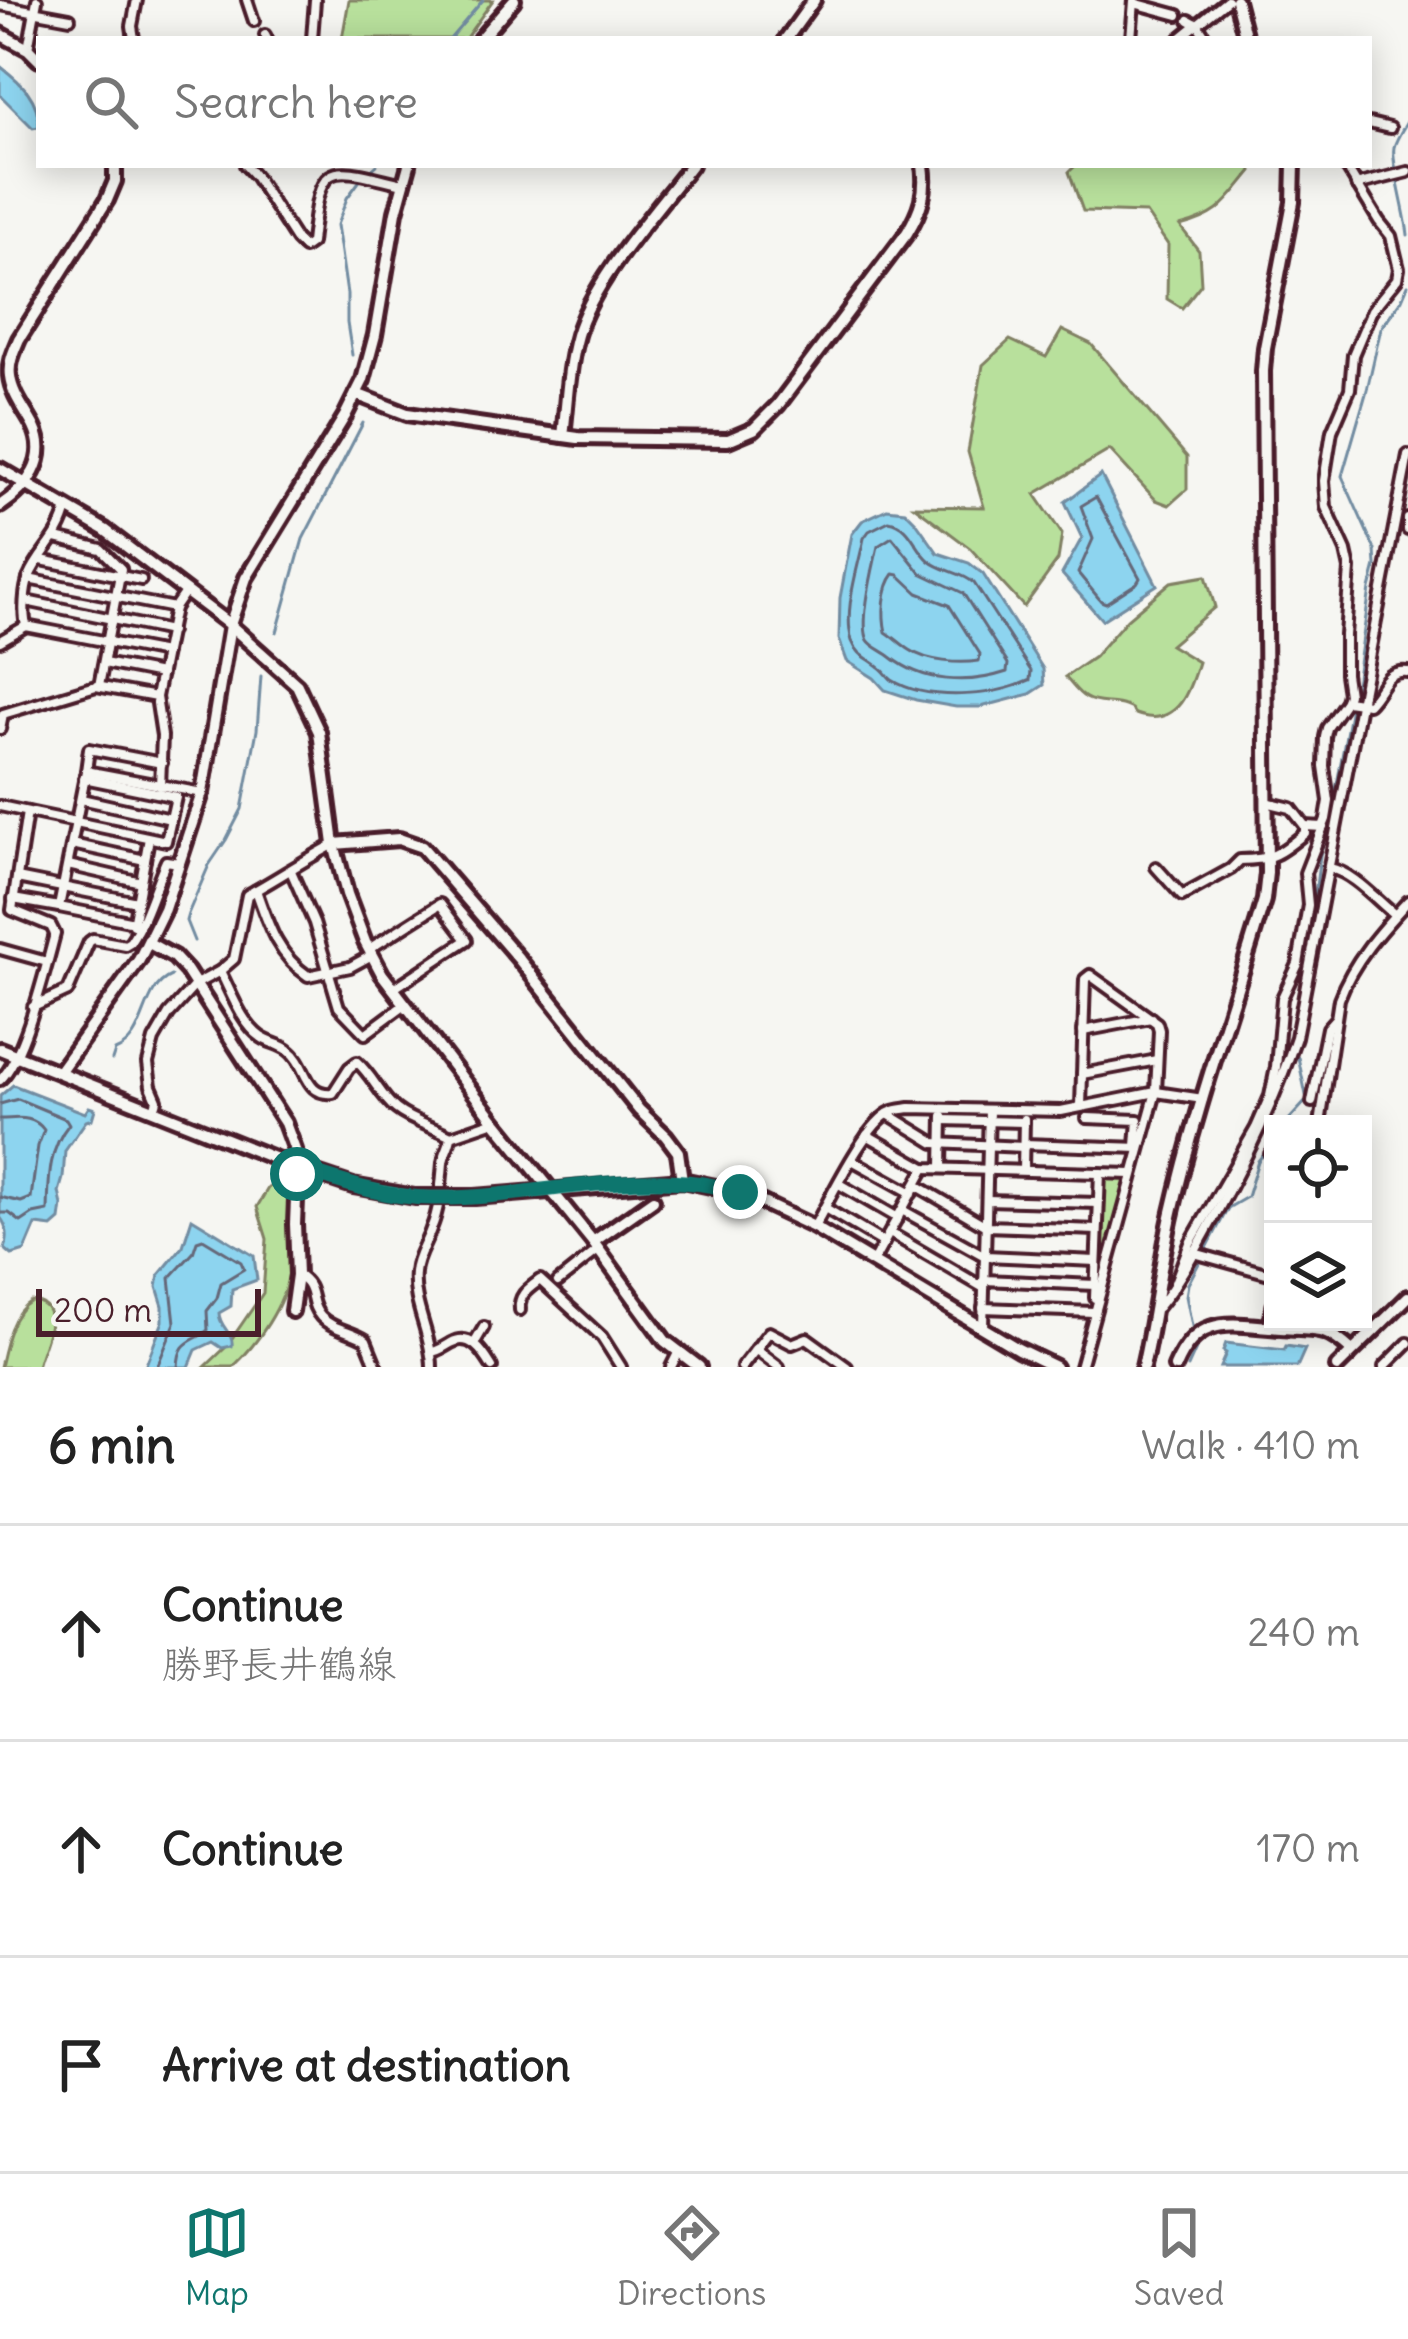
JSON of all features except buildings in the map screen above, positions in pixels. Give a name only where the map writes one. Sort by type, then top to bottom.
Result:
[{"type":"street","points":[[28,49],[37,0]]},
{"type":"street","points":[[134,36],[137,0]]},
{"type":"street","points":[[247,0],[254,21]]},
{"type":"street","points":[[309,36],[315,0]]},
{"type":"street","points":[[483,36],[514,0]]},
{"type":"street","points":[[788,36],[814,0]]},
{"type":"street","points":[[1182,36],[1194,22],[1232,0],[1245,36]]},
{"type":"street","points":[[1131,36],[1134,1],[1178,15]]},
{"type":"street","points":[[0,5],[70,18]]},
{"type":"street","points":[[1194,22],[1205,36]]},
{"type":"street","points":[[0,34],[36,57]]},
{"type":"street","points":[[1372,124],[1390,128]]},
{"type":"street","points":[[0,506],[25,485],[37,468],[40,451],[37,433],[10,378],[12,356],[107,200],[115,168]]},
{"type":"street","points":[[248,168],[304,248],[311,243],[319,186],[327,178],[354,171],[403,184]]},
{"type":"street","points":[[59,1072],[149,943],[180,864],[202,793],[230,625],[246,578],[362,380],[408,168]]},
{"type":"street","points":[[563,436],[572,362],[584,317],[602,283],[689,168]]},
{"type":"street","points":[[356,394],[407,414],[563,436],[728,440],[754,429],[778,405],[907,233],[923,202],[923,168]]},
{"type":"street","points":[[1144,1367],[1171,1214],[1264,899],[1263,371],[1293,202],[1294,168]]},
{"type":"street","points":[[1173,1288],[1190,1244],[1270,1096],[1282,998],[1298,964],[1308,905],[1305,873],[1328,801],[1325,736],[1348,694],[1345,635],[1350,569],[1326,507],[1324,482],[1332,430],[1350,389],[1354,355],[1366,322],[1399,269],[1391,236],[1347,168]]},
{"type":"street","points":[[1356,184],[1408,172]]},
{"type":"street","points":[[1156,1308],[1195,1253],[1264,1123],[1296,1036],[1408,454]]},
{"type":"street","points":[[0,470],[105,530],[230,625],[297,686],[320,732],[334,844],[370,952],[404,1005],[596,1246],[665,1341],[699,1367]]},
{"type":"street","points":[[26,626],[28,579],[56,538],[67,508]]},
{"type":"street","points":[[1408,519],[1408,530]]},
{"type":"street","points":[[56,538],[101,549],[121,568],[99,686]]},
{"type":"street","points":[[41,560],[141,580]]},
{"type":"street","points":[[28,579],[174,608]]},
{"type":"street","points":[[160,786],[162,736],[156,697],[174,608],[184,592]]},
{"type":"street","points":[[26,601],[170,631]]},
{"type":"street","points":[[0,641],[26,626],[165,653]]},
{"type":"street","points":[[104,663],[161,674]]},
{"type":"street","points":[[1346,701],[1368,704],[1390,674],[1408,671]]},
{"type":"street","points":[[0,729],[3,714],[99,686],[156,697]]},
{"type":"street","points":[[59,907],[89,749],[162,763]]},
{"type":"street","points":[[85,774],[202,793]]},
{"type":"street","points":[[0,806],[166,841],[176,797],[85,774]]},
{"type":"street","points":[[81,799],[171,819]]},
{"type":"street","points":[[1156,867],[1182,896],[1240,860],[1267,859],[1284,851],[1305,833],[1305,826],[1291,808],[1266,802]]},
{"type":"street","points":[[0,1080],[15,1055],[55,934],[51,926],[12,910],[27,812]]},
{"type":"street","points":[[1305,826],[1323,827]]},
{"type":"street","points":[[130,942],[149,838]]},
{"type":"street","points":[[154,1109],[157,1100],[148,1063],[154,1040],[196,984],[234,959],[247,895],[334,844],[399,839],[422,847],[666,1136],[678,1152],[682,1180]]},
{"type":"street","points":[[72,844],[145,860]]},
{"type":"street","points":[[33,1007],[68,992],[93,939],[130,942],[163,865],[166,861],[180,864]]},
{"type":"street","points":[[68,865],[141,882]]},
{"type":"street","points":[[1329,868],[1342,871],[1395,915]]},
{"type":"street","points":[[291,871],[314,922],[339,1007],[365,1034],[404,1005]]},
{"type":"street","points":[[17,878],[137,902]]},
{"type":"street","points":[[256,890],[274,939],[292,965],[308,976],[350,967],[440,904],[467,940],[393,989]]},
{"type":"street","points":[[14,898],[134,922]]},
{"type":"street","points":[[1321,1115],[1345,983],[1408,901]]},
{"type":"street","points":[[149,943],[174,957],[196,984],[285,1123],[296,1167],[298,1275],[292,1311]]},
{"type":"street","points":[[0,950],[47,962]]},
{"type":"street","points":[[220,971],[260,1036],[288,1049],[311,1088],[333,1093],[357,1062],[394,1108],[451,1136],[495,1121]]},
{"type":"street","points":[[1080,1367],[1156,1092],[1159,1030],[1151,1018],[1090,975],[1084,979],[1081,1106]]},
{"type":"street","points":[[1083,1031],[1151,1018]]},
{"type":"street","points":[[1312,1102],[1328,1028],[1336,1018]]},
{"type":"street","points":[[0,1049],[296,1167],[380,1192],[415,1198],[476,1197],[682,1180],[740,1192],[814,1228],[1055,1367]]},
{"type":"street","points":[[1082,1074],[1157,1060]]},
{"type":"street","points":[[814,1228],[866,1135],[888,1114],[910,1108],[1024,1117],[1156,1092],[1203,1099]]},
{"type":"street","points":[[888,1114],[935,1143],[1138,1148]]},
{"type":"street","points":[[942,1168],[943,1114]]},
{"type":"street","points":[[983,1328],[989,1115]]},
{"type":"street","points":[[1024,1117],[1024,1170]]},
{"type":"street","points":[[1087,1118],[1138,1120],[1138,1148]]},
{"type":"street","points":[[866,1135],[925,1168],[1132,1174]]},
{"type":"street","points":[[432,1367],[415,1273],[433,1225],[451,1136]]},
{"type":"street","points":[[852,1160],[986,1226],[1097,1230]]},
{"type":"street","points":[[873,1262],[925,1168]]},
{"type":"street","points":[[1094,1312],[1100,1173]]},
{"type":"street","points":[[839,1184],[985,1256],[1096,1261]]},
{"type":"street","points":[[558,1282],[653,1200]]},
{"type":"street","points":[[987,1200],[1098,1203]]},
{"type":"street","points":[[825,1208],[884,1243]]},
{"type":"street","points":[[890,1233],[984,1284],[1095,1285]]},
{"type":"street","points":[[1195,1253],[1264,1272]]},
{"type":"street","points":[[298,1275],[309,1283],[317,1313],[366,1340],[377,1367]]},
{"type":"street","points":[[520,1310],[524,1293],[540,1280],[602,1337],[621,1367]]},
{"type":"street","points":[[1337,1367],[1408,1297]]},
{"type":"street","points":[[983,1308],[1094,1312]]},
{"type":"street","points":[[1175,1367],[1184,1346],[1210,1327],[1228,1322],[1264,1325]]},
{"type":"street","points":[[474,1344],[484,1328]]},
{"type":"street","points":[[1321,1331],[1330,1332],[1352,1351]]},
{"type":"street","points":[[742,1367],[769,1332],[792,1344],[807,1338],[847,1367]]},
{"type":"street","points":[[431,1352],[463,1340],[474,1344],[492,1367]]},
{"type":"street","points":[[1384,1367],[1408,1343]]},
{"type":"street","points":[[755,1349],[779,1367]]},
{"type":"street","points":[[671,1367],[679,1352]]},
{"type":"green space","points":[[349,0],[493,0],[467,36],[343,36]]},
{"type":"green space","points":[[1073,168],[1252,171],[1222,206],[1180,226],[1199,251],[1201,284],[1182,308],[1167,299],[1168,245],[1146,213],[1083,211],[1069,172]]},
{"type":"green space","points":[[1062,330],[1091,344],[1187,457],[1187,489],[1169,505],[1156,500],[1110,450],[1035,494],[1062,534],[1058,560],[1024,607],[970,548],[914,506],[984,507],[968,452],[983,365],[1010,340],[1046,357]]},
{"type":"green space","points":[[1206,576],[1215,607],[1170,645],[1198,662],[1187,693],[1174,710],[1142,716],[1125,706],[1095,702],[1065,677],[1094,657],[1127,619],[1171,582]]},
{"type":"green space","points":[[287,1177],[291,1248],[282,1297],[260,1335],[233,1367],[205,1367],[226,1347],[263,1293],[267,1239],[257,1207],[268,1188]]},
{"type":"green space","points":[[1104,1178],[1127,1178],[1108,1250],[1100,1250]]},
{"type":"green space","points":[[31,1301],[48,1309],[50,1317],[37,1367],[0,1367],[14,1321]]},
{"type":"water","points":[[0,66],[28,92],[36,108],[36,128],[33,128],[0,95]]},
{"type":"water","points":[[1101,475],[1157,585],[1102,620],[1062,574],[1082,538],[1065,502]]},
{"type":"water","points":[[887,509],[905,511],[938,553],[969,563],[983,574],[1043,669],[1044,685],[1030,694],[981,707],[956,707],[885,690],[847,661],[839,639],[840,598],[852,534],[862,521]]},
{"type":"water","points":[[13,1085],[85,1113],[89,1107],[95,1109],[65,1151],[60,1220],[52,1227],[36,1225],[25,1251],[12,1255],[5,1249],[7,1232],[0,1217],[0,1096]]},
{"type":"water","points":[[192,1218],[254,1256],[257,1280],[232,1289],[231,1306],[219,1313],[232,1346],[222,1348],[213,1342],[196,1350],[189,1367],[145,1367],[163,1321],[159,1275],[183,1246]]},
{"type":"water","points":[[1226,1343],[1305,1349],[1297,1367],[1220,1367]]},
{"type":"waterway","points":[[453,36],[483,0]]},
{"type":"waterway","points":[[1408,120],[1394,154],[1408,235]]},
{"type":"waterway","points":[[368,173],[374,168]]},
{"type":"waterway","points":[[352,355],[337,225],[347,198],[361,179]]},
{"type":"waterway","points":[[1354,698],[1376,566],[1375,550],[1342,476],[1381,328],[1408,285]]},
{"type":"waterway","points":[[277,632],[303,539],[363,423]]},
{"type":"waterway","points":[[194,941],[188,914],[209,865],[242,809],[257,730],[261,676]]},
{"type":"waterway","points":[[1289,1044],[1320,855],[1351,707]]},
{"type":"waterway","points":[[112,1060],[115,1051],[133,1036],[154,991],[171,976]]},
{"type":"waterway","points":[[1293,1115],[1307,1100],[1294,1052]]},
{"type":"waterway","points":[[1193,1331],[1188,1284],[1228,1208],[1247,1197],[1264,1153]]},
{"type":"waterway","points":[[1188,1367],[1195,1341]]},
{"type":"route","points":[[297,1174],[296,1167],[353,1186],[431,1198],[653,1180],[682,1180],[740,1192]]}]
